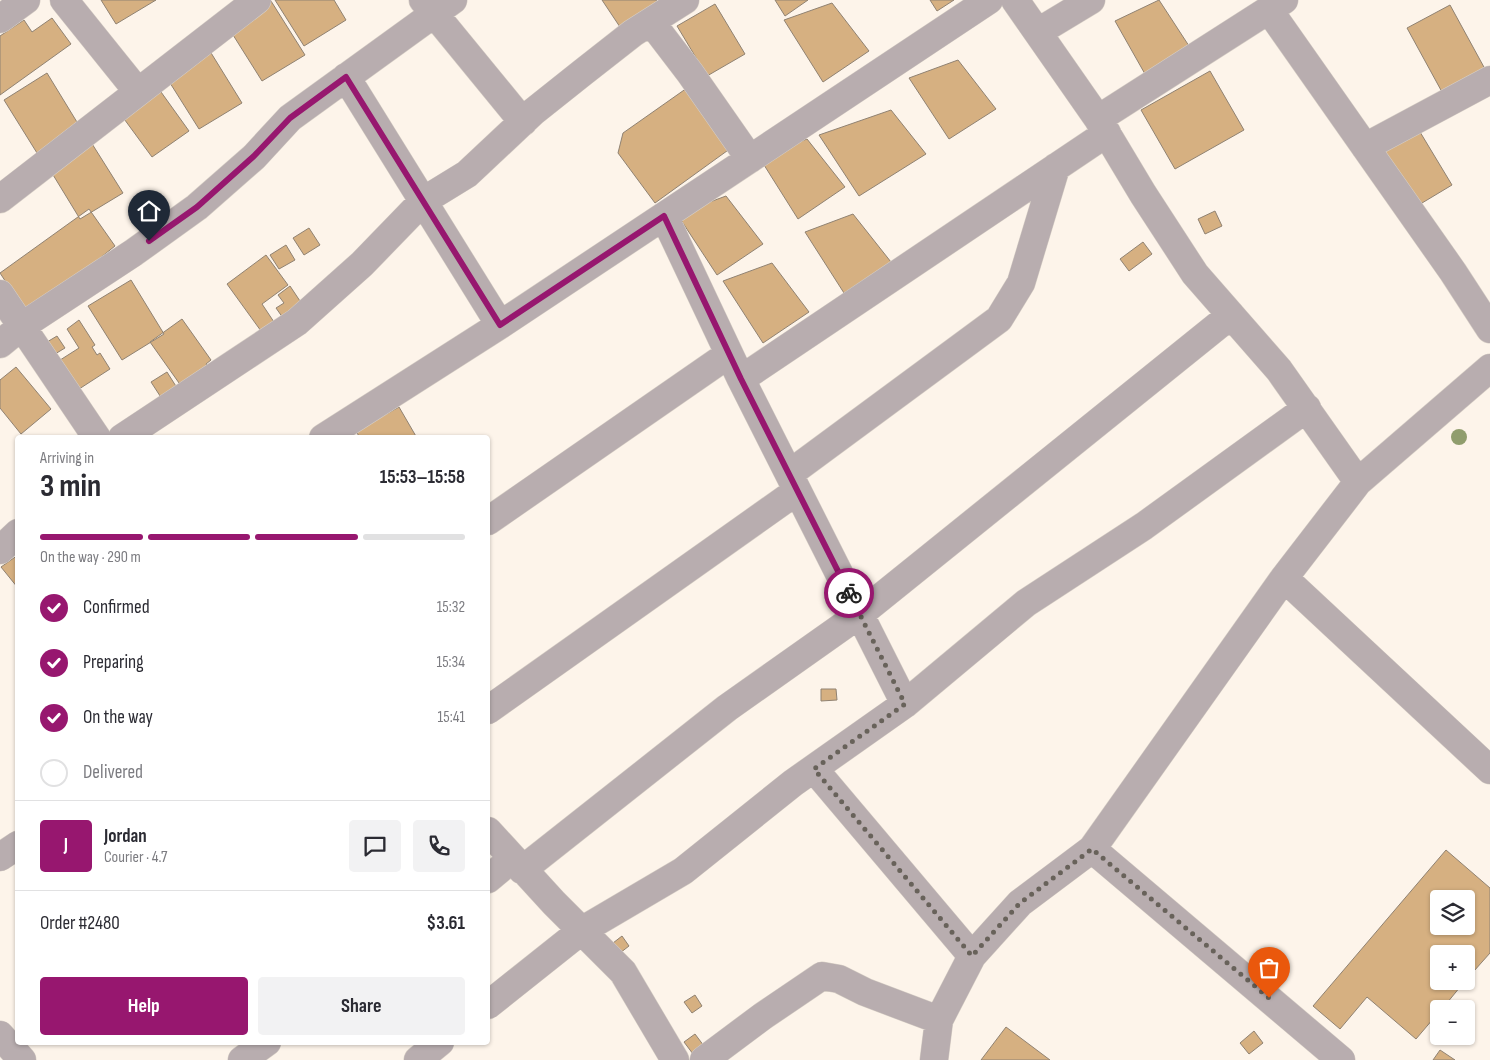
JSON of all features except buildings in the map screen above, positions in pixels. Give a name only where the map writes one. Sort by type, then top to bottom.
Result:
[{"type":"street","points":[[0,19],[26,0]]},
{"type":"street","points":[[64,0],[138,92]]},
{"type":"street","points":[[0,199],[257,0]]},
{"type":"street","points":[[127,435],[297,322],[362,264],[423,201],[467,174],[523,122],[582,73],[651,22],[685,0]]},
{"type":"street","points":[[328,435],[500,325],[990,0]]},
{"type":"street","points":[[1015,0],[1102,126],[1195,274],[1279,370],[1358,482]]},
{"type":"street","points":[[1038,32],[1091,0]]},
{"type":"street","points":[[0,344],[22,326],[134,252],[197,207],[254,156],[290,118],[346,77],[437,5],[523,122]]},
{"type":"street","points":[[741,379],[1056,167],[1102,126],[1277,5],[1365,147],[1453,272],[1490,329]]},
{"type":"street","points":[[651,22],[690,73],[750,159]]},
{"type":"street","points":[[346,77],[500,325]]},
{"type":"street","points":[[1365,147],[1490,80]]},
{"type":"street","points":[[490,709],[793,482],[999,319],[1021,283],[1056,167]]},
{"type":"street","points":[[664,216],[741,379],[905,704]]},
{"type":"street","points":[[0,294],[95,435]]},
{"type":"street","points":[[490,878],[517,864],[727,708],[860,614],[1231,315]]},
{"type":"street","points":[[490,520],[729,354]]},
{"type":"street","points":[[934,1060],[939,1020],[972,956],[1020,903],[1092,849],[1284,578],[1358,482],[1490,368]]},
{"type":"street","points":[[490,1003],[581,931],[683,871],[792,783],[905,704],[1026,603],[1144,526],[1307,408]]},
{"type":"street","points":[[0,550],[15,536]]},
{"type":"street","points":[[1284,578],[1490,770]]},
{"type":"street","points":[[814,769],[972,956]]},
{"type":"street","points":[[490,834],[581,931],[623,972],[675,1060]]},
{"type":"street","points":[[0,857],[15,847]]},
{"type":"street","points":[[1092,849],[1341,1060]]},
{"type":"street","points":[[704,1060],[763,1016],[822,976],[839,979],[865,992],[939,1020]]},
{"type":"street","points":[[0,1035],[23,1055]]},
{"type":"street","points":[[242,1060],[263,1045]]},
{"type":"street","points":[[418,1060],[436,1045]]},
{"type":"way so far","points":[[849,593],[905,704],[814,769],[972,956],[1020,903],[1092,849],[1269,998]]},
{"type":"route","points":[[149,241],[197,207],[254,156],[290,118],[346,77],[500,325],[664,216],[741,379],[849,593]]}]
